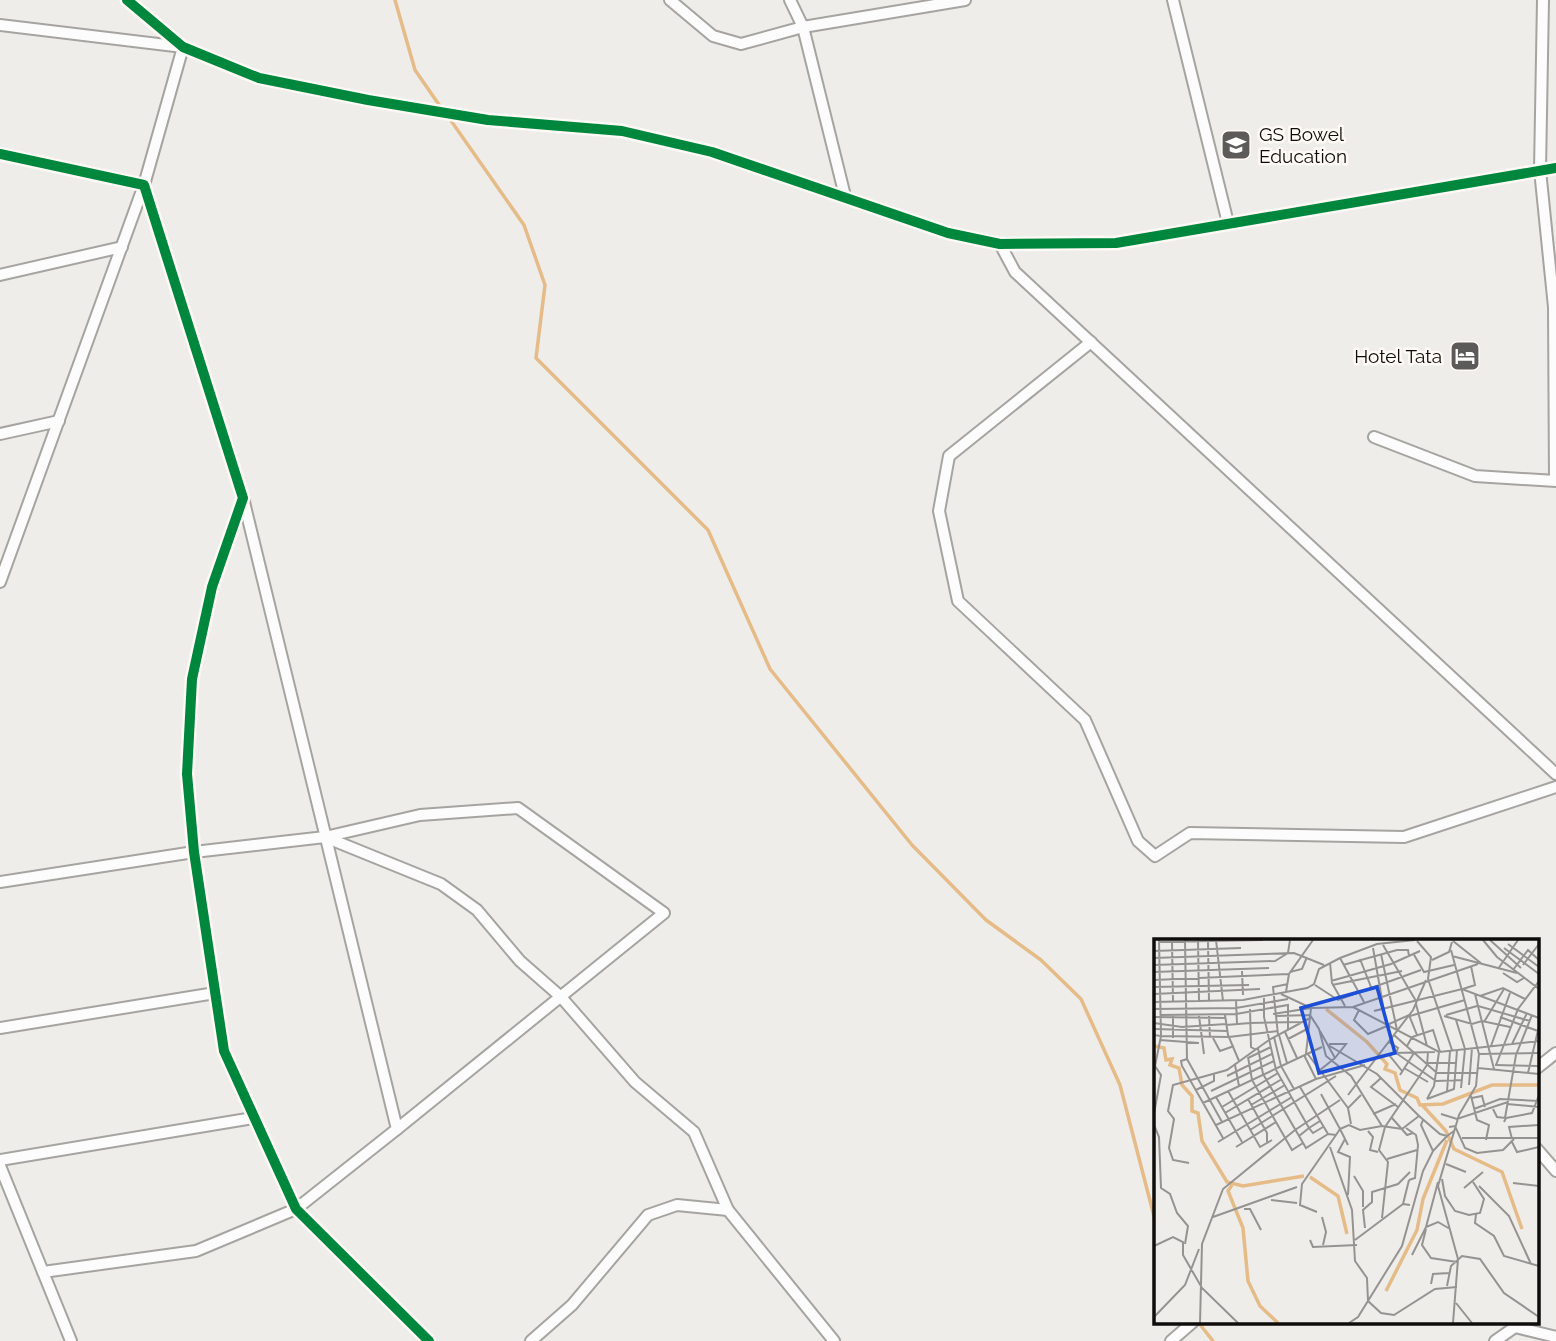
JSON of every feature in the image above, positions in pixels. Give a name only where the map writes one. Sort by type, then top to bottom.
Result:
[{"type":"street","points":[[127,0],[183,47]]},
{"type":"street","points":[[670,0],[713,36],[741,44],[803,27],[965,0]]},
{"type":"street","points":[[790,0],[803,27],[845,196]]},
{"type":"street","points":[[1173,0],[1228,223]]},
{"type":"street","points":[[1374,437],[1475,476],[1555,481],[1554,307],[1541,170],[1543,0]]},
{"type":"street","points":[[0,25],[183,47],[259,78],[457,115],[622,131],[712,152],[948,233],[1000,244],[1116,243],[1556,169]]},
{"type":"street","points":[[1,579],[144,185],[183,47]]},
{"type":"street","points":[[0,154],[144,185]]},
{"type":"street","points":[[144,185],[243,498],[397,1129]]},
{"type":"street","points":[[1000,244],[1015,272],[1551,763],[1556,774]]},
{"type":"street","points":[[0,275],[122,247]]},
{"type":"street","points":[[1091,342],[949,456],[939,511],[958,601],[1085,720],[1138,841],[1155,856],[1190,833],[1404,837],[1556,787]]},
{"type":"street","points":[[0,434],[59,421]]},
{"type":"street","points":[[243,498],[212,587],[192,679],[187,774],[194,852],[224,1051],[296,1209],[429,1341]]},
{"type":"street","points":[[0,882],[194,852],[325,837],[420,815],[518,808],[664,913],[296,1209],[197,1251],[43,1272]]},
{"type":"street","points":[[325,837],[441,884],[477,910],[520,961],[561,997],[635,1082],[694,1132],[728,1210],[834,1341]]},
{"type":"street","points":[[0,1028],[215,993]]},
{"type":"street","points":[[1538,1067],[1556,1054]]},
{"type":"street","points":[[0,1160],[253,1118]]},
{"type":"street","points":[[1538,1150],[1556,1171]]},
{"type":"street","points":[[0,1166],[71,1341]]},
{"type":"street","points":[[531,1341],[572,1306],[648,1215],[677,1205],[728,1210]]},
{"type":"street","points":[[1174,1339],[1191,1324]]},
{"type":"street","points":[[1495,1341],[1515,1327],[1556,1337]]},
{"type":"waterway","points":[[395,0],[415,70],[442,109]]},
{"type":"waterway","points":[[447,115],[524,225],[545,285],[536,358],[708,530],[770,669],[912,845],[986,920],[1041,960],[1081,999],[1120,1085],[1154,1216]]},
{"type":"waterway","points":[[1200,1324],[1213,1341]]},
{"type":"cycle path","points":[[127,0],[183,47],[259,78],[488,120],[622,131],[712,152],[948,233],[1000,244],[1116,243],[1556,168]]},
{"type":"cycle path","points":[[0,154],[144,185],[243,498],[212,587],[192,679],[187,774],[194,852],[224,1051],[296,1209],[429,1341]]},
{"type":"place","name":"GS Bowel Education","points":[[1236,145]]},
{"type":"place","name":"Hotel Tata","points":[[1465,356]]}]
